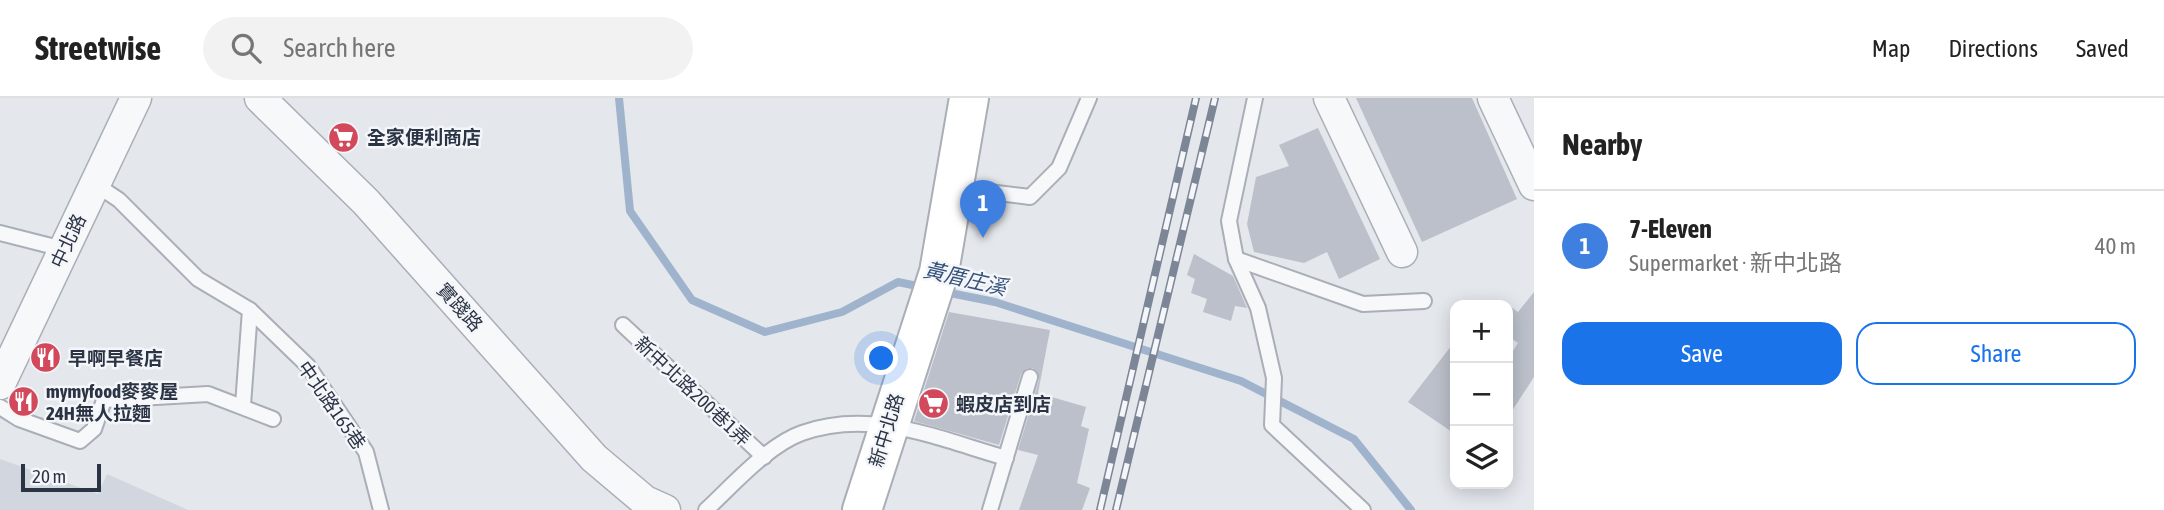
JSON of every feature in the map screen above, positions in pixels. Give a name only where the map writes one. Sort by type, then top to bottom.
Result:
[{"type":"street","name":"中北路","points":[[0,384],[136,98]]},
{"type":"street","name":"實踐路","points":[[260,98],[366,202],[594,458],[649,507]]},
{"type":"street","points":[[956,188],[969,98]]},
{"type":"street","points":[[1329,98],[1402,252]]},
{"type":"street","points":[[1493,98],[1534,185]]},
{"type":"street","name":"新中北路","points":[[862,510],[939,272],[956,188]]},
{"type":"lane","points":[[956,188],[1030,197],[1059,168],[1089,98]]},
{"type":"lane","points":[[1255,98],[1229,221],[1236,259],[1258,308],[1274,378],[1272,425],[1357,508]]},
{"type":"lane","name":"中北路165巷","points":[[94,184],[119,200],[198,279],[250,310],[308,366],[366,452],[381,510]]},
{"type":"lane","points":[[0,233],[64,249]]},
{"type":"lane","points":[[1236,259],[1363,304],[1424,302]]},
{"type":"lane","points":[[243,405],[250,310]]},
{"type":"lane","name":"新中北路200巷1弄","points":[[623,325],[764,457]]},
{"type":"lane","points":[[990,510],[1030,377]]},
{"type":"lane","points":[[0,407],[19,419],[80,441],[94,429],[104,400],[208,394],[243,405],[273,419]]},
{"type":"lane","points":[[706,510],[764,457],[801,433],[846,424],[888,423],[1006,458]]},
{"type":"shaded area","points":[[0,459],[98,494],[107,474],[188,510],[0,510]]},
{"type":"building","points":[[1356,98],[1472,98],[1517,199],[1422,242]]},
{"type":"building","points":[[1318,128],[1380,259],[1339,279],[1327,252],[1304,263],[1254,252],[1247,224],[1256,177],[1289,166],[1279,145]]},
{"type":"building","points":[[1194,254],[1233,276],[1247,308],[1235,306],[1231,321],[1203,312],[1207,299],[1191,293],[1195,279],[1187,275]]},
{"type":"building","points":[[1534,292],[1534,377],[1513,409],[1513,351],[1518,343],[1513,340],[1513,308],[1518,312]]},
{"type":"building","points":[[949,312],[1050,330],[1038,393],[1086,407],[1081,426],[1089,429],[1077,483],[1090,488],[1082,510],[1019,510],[1038,455],[1018,450],[1039,380],[1033,368],[1027,368],[1021,374],[999,445],[914,421]]},
{"type":"building","points":[[1450,347],[1450,431],[1408,402]]},
{"type":"waterway","name":"黃厝庄溪","points":[[619,98],[630,211],[692,300],[765,332],[842,312],[898,282],[922,287]]},
{"type":"waterway","name":"黃厝庄溪","points":[[945,292],[995,302],[1241,381],[1354,439],[1411,510]]},
{"type":"railway","points":[[1100,510],[1196,98]]},
{"type":"railway","points":[[1116,510],[1215,98]]},
{"type":"place","name":"全家便利商店","points":[[344,137]]},
{"type":"place","name":"7-Eleven","points":[[983,238]]},
{"type":"place","name":"早啊早餐店","points":[[45,358]]},
{"type":"place","name":"mymyfood麥麥屋 24H無人拉麵","points":[[23,402]]},
{"type":"place","name":"蝦皮店到店","points":[[933,404]]}]
